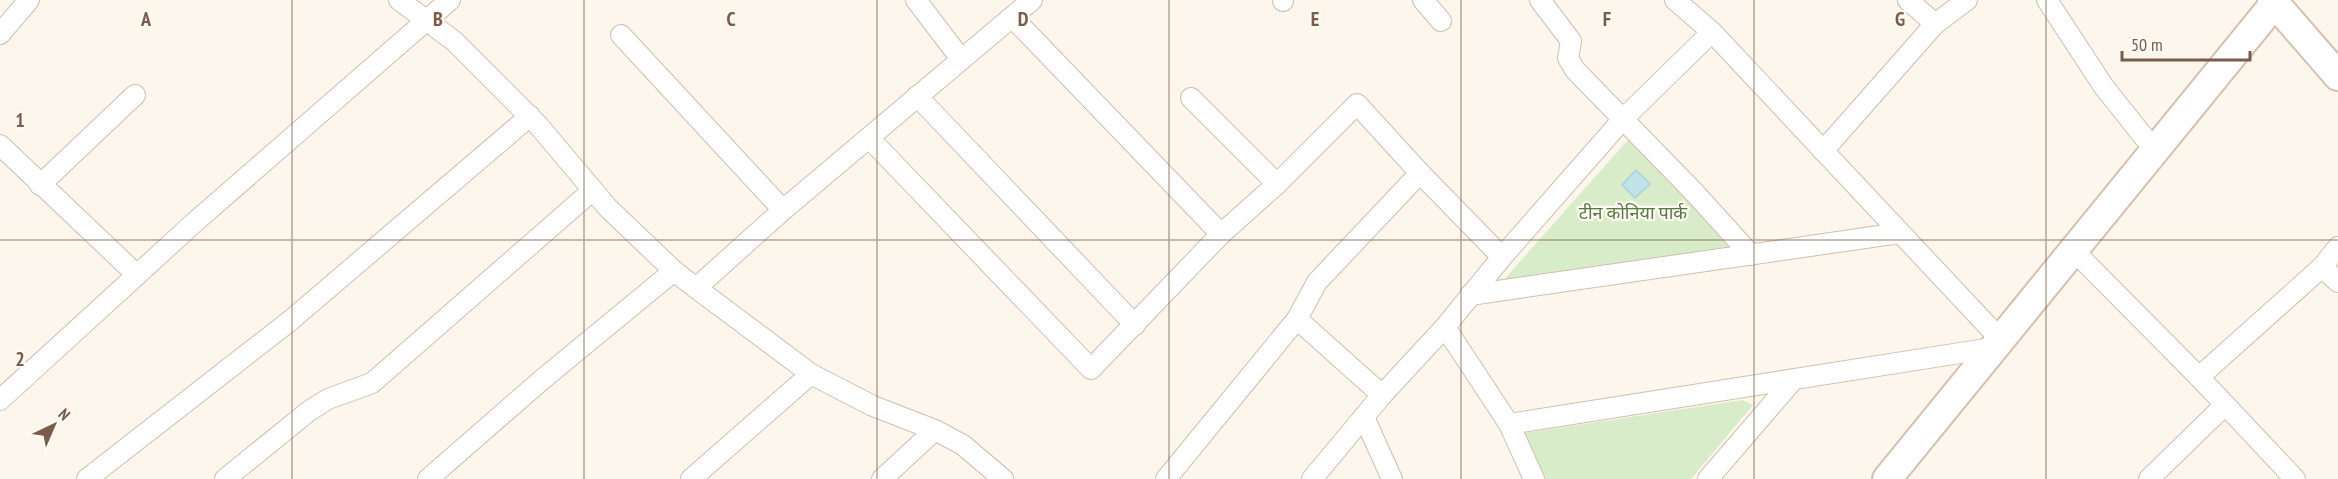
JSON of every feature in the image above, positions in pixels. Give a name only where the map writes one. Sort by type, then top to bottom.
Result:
[{"type":"street","points":[[0,34],[29,0]]},
{"type":"street","points":[[399,0],[454,41],[530,116],[608,208],[674,271],[811,374],[873,406],[935,430],[963,445],[1003,479]]},
{"type":"street","points":[[0,399],[205,213],[450,0]]},
{"type":"street","points":[[916,0],[962,59]]},
{"type":"street","points":[[696,288],[783,210],[1032,0]]},
{"type":"street","points":[[1423,0],[1441,21]]},
{"type":"street","points":[[1540,0],[1571,41],[1570,63],[1751,255]]},
{"type":"street","points":[[1675,0],[1712,32],[1900,233],[1996,343]]},
{"type":"street","points":[[1908,0],[1935,24]]},
{"type":"street","points":[[1823,151],[1935,24],[1967,0]]},
{"type":"street","points":[[2047,0],[2104,87],[2155,151]]},
{"type":"street","points":[[1896,475],[1996,343],[2074,251],[2274,2],[2338,76]]},
{"type":"street","points":[[1012,16],[1221,234]]},
{"type":"street","points":[[1312,479],[1382,395],[1445,327],[1502,257],[1623,119],[1712,32]]},
{"type":"street","points":[[621,35],[783,210]]},
{"type":"street","points":[[40,185],[135,95]]},
{"type":"street","points":[[917,96],[1135,325]]},
{"type":"street","points":[[1191,98],[1277,184]]},
{"type":"street","points":[[868,138],[1091,369],[1221,234],[1277,184],[1357,104],[1502,257]]},
{"type":"street","points":[[87,479],[291,320],[530,116]]},
{"type":"street","points":[[0,145],[137,275]]},
{"type":"street","points":[[1166,479],[1297,320],[1317,282],[1420,173]]},
{"type":"street","points":[[225,479],[309,411],[328,399],[372,383],[593,190]]},
{"type":"street","points":[[1470,295],[1900,233]]},
{"type":"street","points":[[2199,378],[2322,267],[2338,248]]},
{"type":"street","points":[[2074,251],[2295,479]]},
{"type":"street","points":[[2322,267],[2338,282]]},
{"type":"street","points":[[428,479],[543,378],[674,271]]},
{"type":"street","points":[[1297,320],[1382,395]]},
{"type":"street","points":[[1445,327],[1509,424],[1534,479]]},
{"type":"street","points":[[1509,424],[1794,379],[1996,343]]},
{"type":"street","points":[[691,479],[811,374]]},
{"type":"street","points":[[1708,479],[1794,379]]},
{"type":"street","points":[[2149,479],[2225,405]]},
{"type":"street","points":[[1364,417],[1392,479]]},
{"type":"street","points":[[882,479],[935,430]]},
{"type":"green space","name":"टीन कोनिया पार्क","points":[[1633,134],[1733,246],[1504,287],[1501,283]]},
{"type":"green space","points":[[1743,400],[1753,405],[1691,479],[1546,479],[1524,433]]},
{"type":"water","points":[[1636,170],[1650,184],[1635,198],[1622,185]]}]
